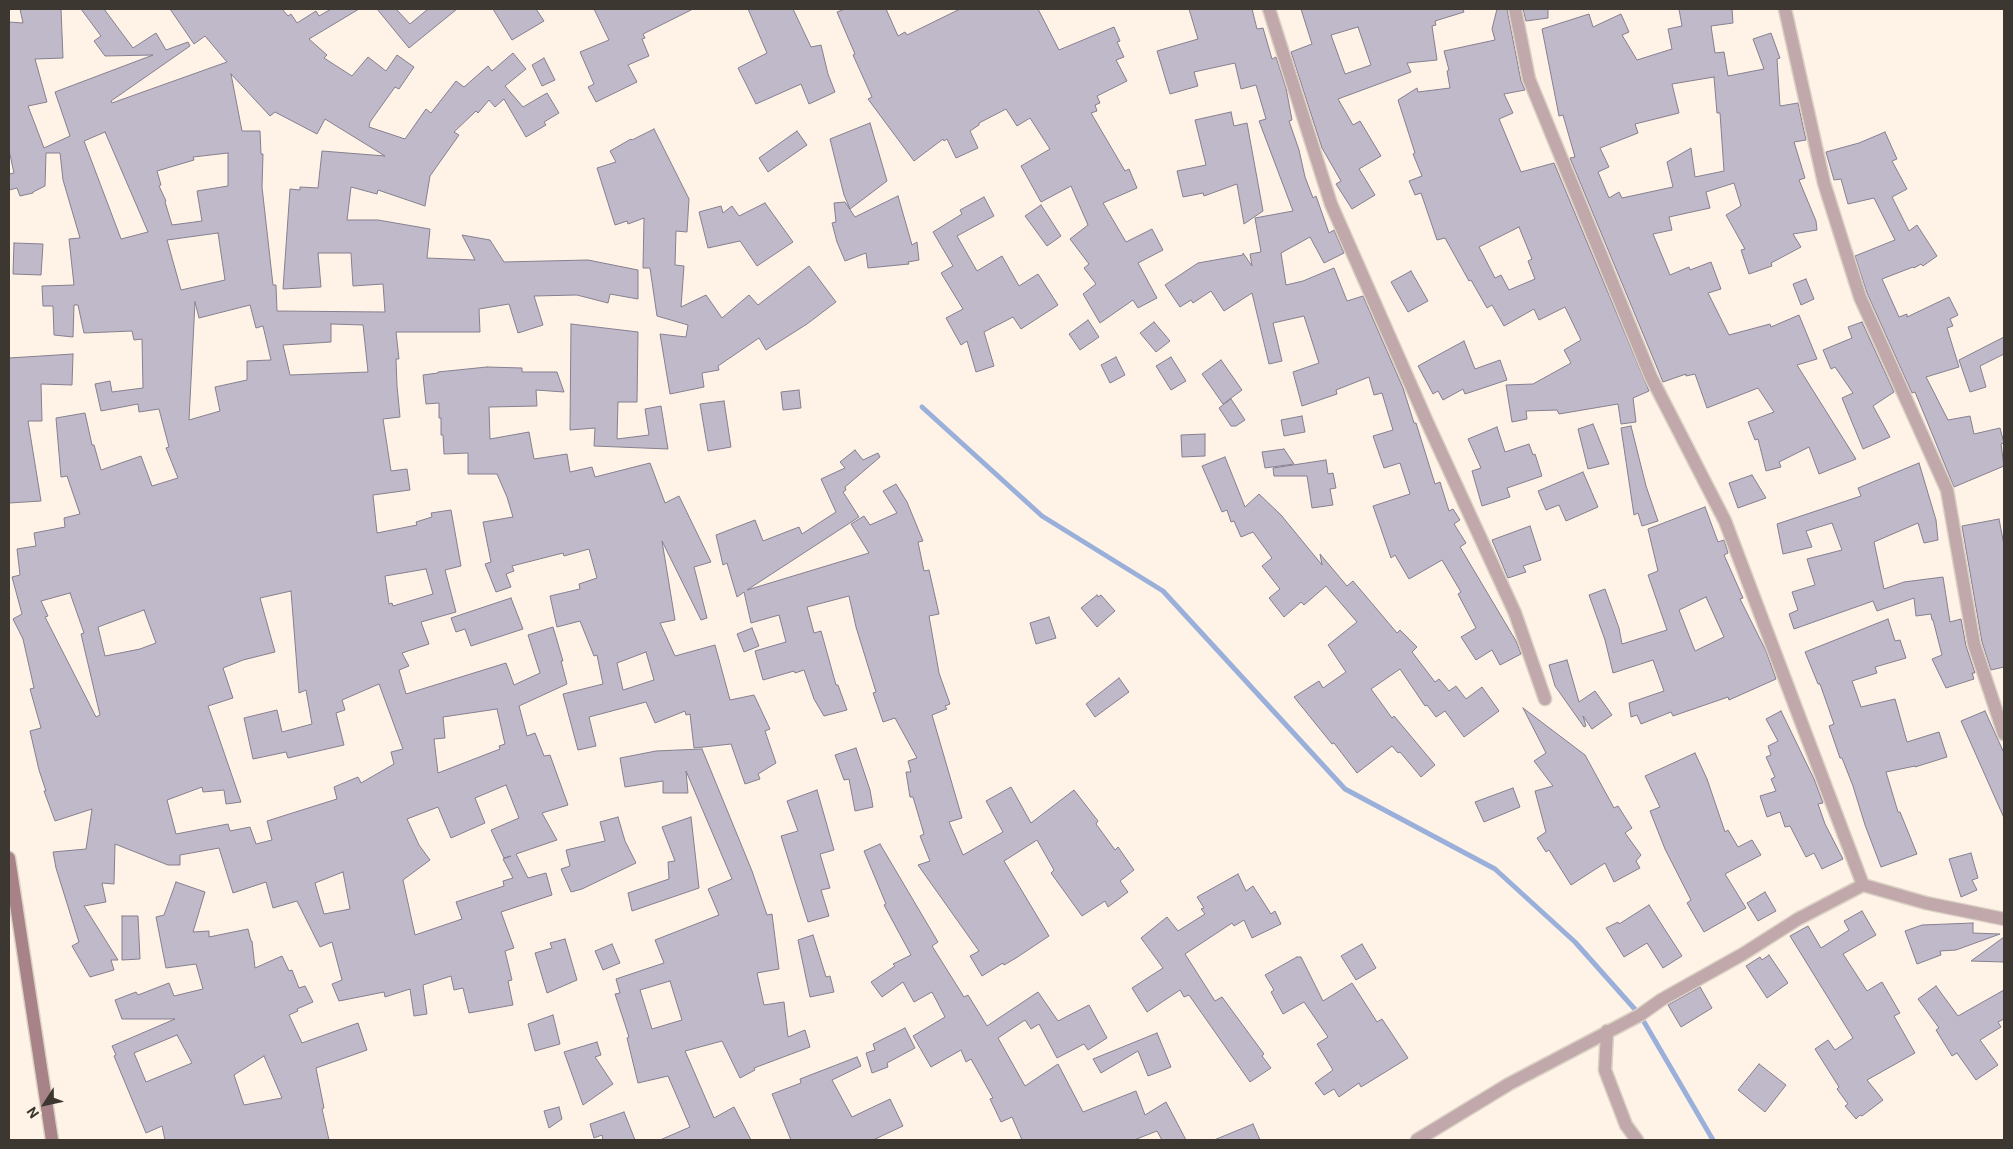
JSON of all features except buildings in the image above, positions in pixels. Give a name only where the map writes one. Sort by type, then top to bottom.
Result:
[{"type":"street","points":[[1269,9],[1331,204],[1428,424],[1515,613],[1545,699]]},
{"type":"street","points":[[1515,9],[1529,79],[1651,377],[1725,521],[1863,886]]},
{"type":"street","points":[[1784,9],[1824,183],[1860,296],[1947,490],[1974,644],[2004,734]]},
{"type":"street","points":[[9,858],[52,1140]]},
{"type":"street","points":[[1417,1140],[1509,1084],[1640,1014],[1660,1000],[1743,954],[1798,919],[1863,886],[1926,903],[2004,919]]},
{"type":"street","points":[[1607,1031],[1605,1070],[1626,1125],[1637,1140]]},
{"type":"waterway","points":[[922,407],[1042,516],[1163,591],[1345,789],[1495,869],[1575,942],[1640,1015],[1713,1140]]}]
